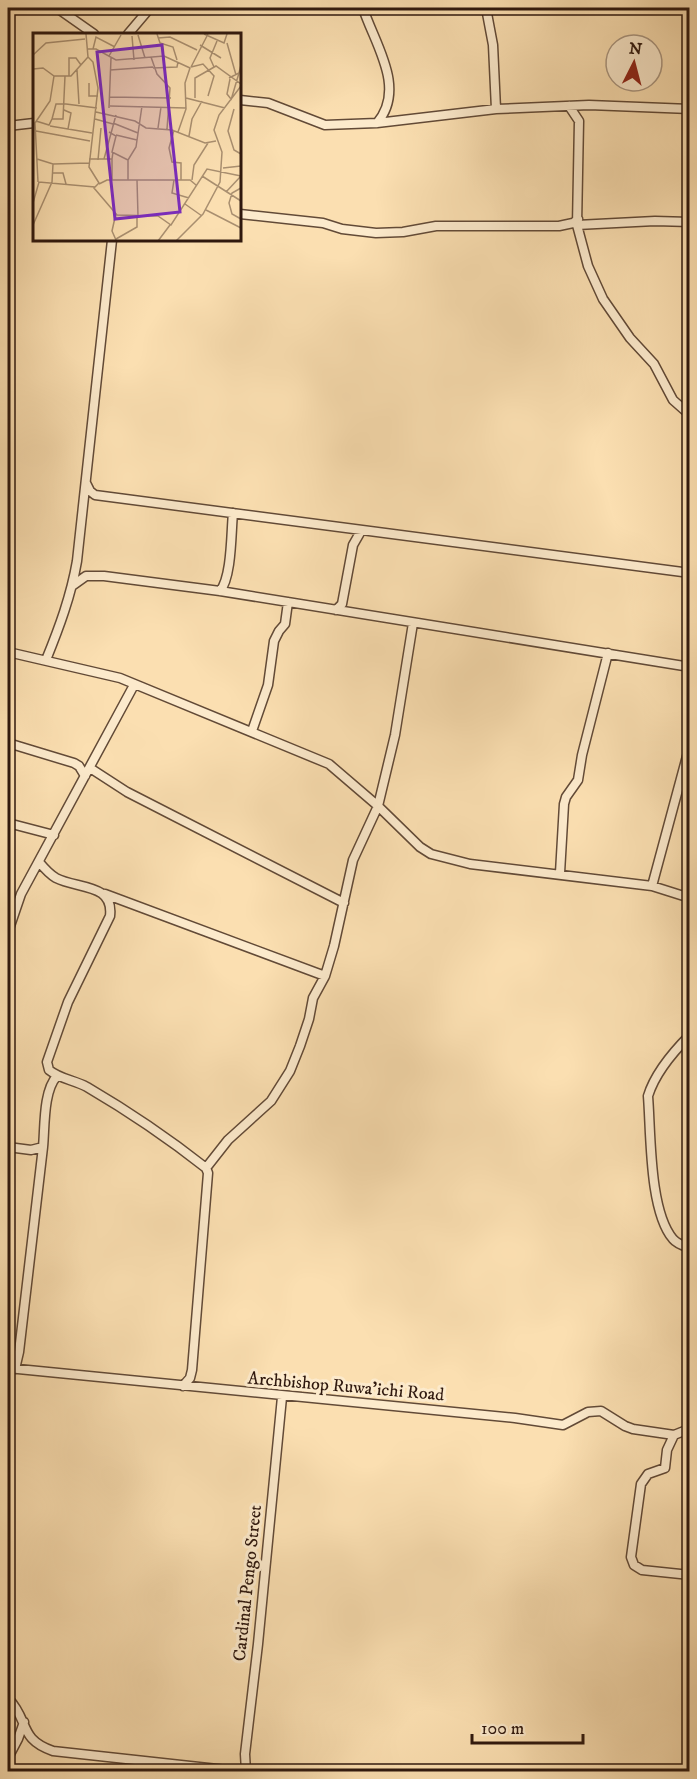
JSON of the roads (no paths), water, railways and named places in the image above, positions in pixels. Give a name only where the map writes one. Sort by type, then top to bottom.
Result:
[{"type":"street","points":[[57,8],[93,33]]},
{"type":"street","points":[[129,33],[150,8]]},
{"type":"street","points":[[363,8],[387,70],[388,98],[385,113],[377,123]]},
{"type":"street","points":[[486,8],[493,45],[496,109]]},
{"type":"street","points":[[242,100],[268,104],[325,125],[377,123],[496,109],[589,105],[690,109]]},
{"type":"street","points":[[589,105],[579,121],[578,222],[588,266],[603,299],[630,338],[654,364],[673,400],[690,415]]},
{"type":"street","points":[[569,106],[579,121]]},
{"type":"street","points":[[8,126],[33,123]]},
{"type":"street","points":[[242,214],[376,232],[403,232],[436,226],[560,226],[578,222],[690,222]]},
{"type":"street","points":[[46,660],[59,629],[72,586],[76,561],[112,242]]},
{"type":"street","points":[[86,483],[95,495],[690,573]]},
{"type":"street","points":[[84,502],[95,495]]},
{"type":"street","points":[[220,591],[223,588],[228,566],[233,513]]},
{"type":"street","points":[[336,610],[342,603],[353,545],[361,531]]},
{"type":"street","points":[[76,561],[86,576]]},
{"type":"street","points":[[72,586],[77,580],[86,576],[104,576],[220,591],[690,667]]},
{"type":"street","points":[[252,731],[268,684],[274,641],[285,624],[288,602]]},
{"type":"street","points":[[183,1386],[190,1378],[192,1370],[207,1180],[206,1168],[228,1140],[271,1101],[290,1071],[309,1019],[313,998],[324,976],[334,946],[353,860],[378,806],[395,735],[413,623]]},
{"type":"street","points":[[8,652],[120,678],[329,764],[378,806],[420,847],[431,854],[470,864],[652,885],[690,898]]},
{"type":"street","points":[[560,873],[564,804],[578,780],[582,755],[608,652]]},
{"type":"street","points":[[8,932],[21,894],[134,685]]},
{"type":"street","points":[[8,743],[74,763],[344,903]]},
{"type":"street","points":[[652,885],[690,745]]},
{"type":"street","points":[[8,823],[54,835]]},
{"type":"street","points":[[39,862],[56,878],[102,892],[324,976]]},
{"type":"street","points":[[102,892],[112,905],[110,916],[68,1002],[47,1062],[49,1070],[57,1076],[84,1085],[162,1134],[206,1168]]},
{"type":"street","points":[[690,1035],[664,1064],[648,1096],[657,1199],[672,1239],[690,1248]]},
{"type":"street","points":[[11,1368],[19,1352],[48,1093],[52,1081],[57,1076]]},
{"type":"street","points":[[8,1147],[31,1150],[43,1147]]},
{"type":"street","name":"Archbishop Ruwa'ichi Road","points":[[11,1368],[282,1397],[515,1418],[563,1425],[588,1412],[601,1411],[633,1429],[674,1435],[684,1431],[690,1433]]},
{"type":"street","name":"Cardinal Pengo Street","points":[[243,1771],[282,1397]]},
{"type":"street","points":[[674,1435],[667,1450],[665,1468],[648,1474],[641,1484],[632,1557],[634,1565],[642,1570],[690,1575]]},
{"type":"street","points":[[8,1698],[21,1715],[32,1741],[53,1751],[243,1771]]},
{"type":"street","points":[[8,1758],[18,1740],[24,1722]]}]
